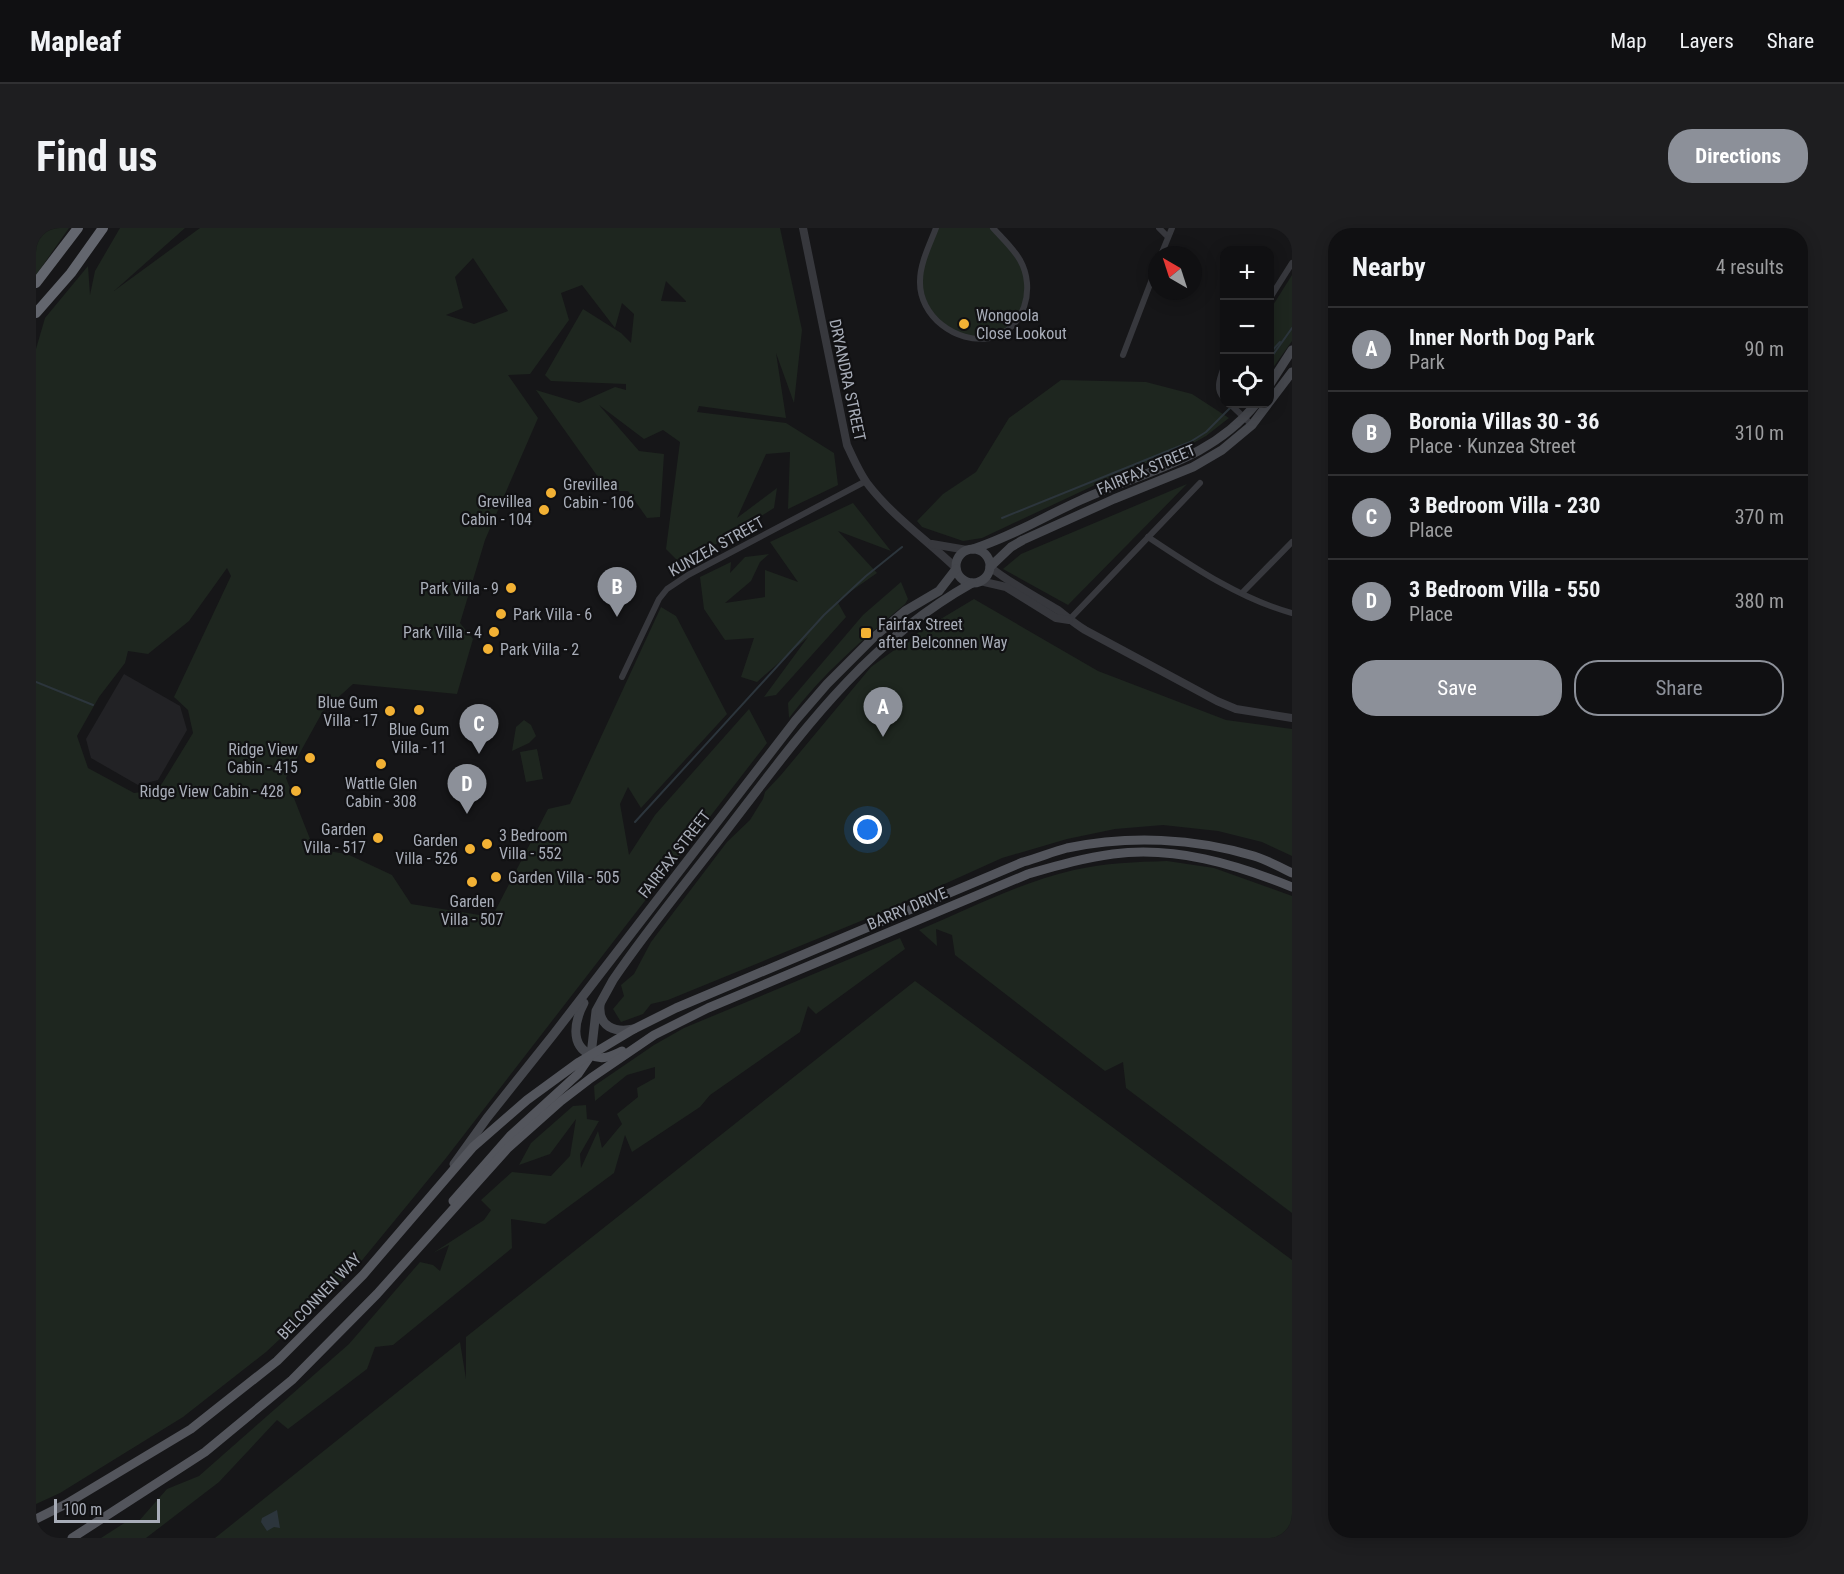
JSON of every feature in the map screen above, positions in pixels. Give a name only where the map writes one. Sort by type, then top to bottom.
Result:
[{"type":"highway","points":[[36,283],[78,228]]},
{"type":"highway","points":[[36,313],[71,273],[103,228]]},
{"type":"main road","points":[[1274,377],[1292,350]]},
{"type":"main road","name":"FAIRFAX STREET","points":[[970,550],[996,542],[1112,486],[1187,459],[1217,441],[1245,418],[1292,372]]},
{"type":"main road","name":"FAIRFAX STREET","points":[[990,567],[1011,547],[1023,540],[1193,467],[1222,450],[1253,408]]},
{"type":"main road","points":[[970,550],[985,554],[990,567],[987,575],[976,582],[960,577],[956,568],[958,559],[970,550]]},
{"type":"main road","name":"FAIRFAX STREET","points":[[441,1183],[487,1118],[795,721],[862,648],[893,620],[939,591],[956,568]]},
{"type":"main road","name":"FAIRFAX STREET","points":[[591,1055],[593,1022],[601,1000],[621,969],[793,743],[843,684],[901,632],[954,593],[976,582]]},
{"type":"main road","name":"BARRY DRIVE","points":[[591,1055],[634,1029],[724,987],[1023,862],[1066,848],[1116,841],[1169,840],[1221,848],[1256,857],[1292,873]]},
{"type":"main road","name":"BARRY DRIVE","points":[[409,1257],[507,1149],[561,1101],[654,1035],[708,1008],[1028,874],[1070,861],[1114,854],[1167,853],[1214,860],[1247,869],[1292,887]]},
{"type":"main road","points":[[596,980],[579,1012],[576,1026],[579,1045],[584,1052],[601,1058],[654,1035]]},
{"type":"main road","points":[[601,1000],[600,1016],[606,1026],[620,1030],[634,1029]]},
{"type":"main road","points":[[72,1538],[205,1452],[292,1380],[377,1294],[490,1157],[523,1123],[578,1074],[591,1055]]},
{"type":"main road","name":"BELCONNEN WAY","points":[[36,1519],[66,1504],[191,1429],[277,1360],[363,1275],[473,1147],[545,1086],[591,1055]]},
{"type":"street","name":"DRYANDRA STREET","points":[[803,228],[847,446],[866,481],[887,506],[956,568]]},
{"type":"street","points":[[936,228],[921,272],[923,300],[927,309],[941,324],[957,334],[980,339],[992,337],[1013,325],[1020,316],[1028,297],[1027,278],[1020,261],[993,228]]},
{"type":"street","points":[[1159,228],[1168,237]]},
{"type":"street","points":[[1164,246],[1172,228]]},
{"type":"street","points":[[1274,290],[1292,263]]},
{"type":"street","points":[[1123,355],[1148,290]]},
{"type":"street","points":[[1220,378],[1218,383],[1220,394]]},
{"type":"street","points":[[1234,408],[1245,418]]},
{"type":"street","name":"KUNZEA STREET","points":[[622,677],[659,598],[667,589],[688,575],[866,481]]},
{"type":"street","name":"FAIRFAX STREET","points":[[1069,620],[1200,483]]},
{"type":"street","points":[[1148,537],[1196,569],[1271,608],[1292,613]]},
{"type":"street","points":[[1242,593],[1292,542]]},
{"type":"street","points":[[931,544],[970,550]]},
{"type":"street","points":[[990,567],[1006,580],[1061,612],[1069,620],[1216,701],[1236,709],[1292,718]]},
{"type":"street","points":[[976,582],[1005,587],[1056,618],[1069,620]]},
{"type":"shaded area","points":[[36,228],[69,228],[36,275]]},
{"type":"shaded area","points":[[120,228],[185,228],[114,291],[200,228],[780,228],[802,330],[794,403],[776,353],[786,418],[699,406],[697,412],[786,423],[834,453],[838,485],[788,509],[790,452],[766,454],[737,518],[777,488],[774,508],[682,565],[666,549],[680,442],[663,430],[644,439],[599,405],[639,451],[664,454],[660,517],[647,518],[628,491],[608,491],[536,390],[579,403],[615,387],[626,390],[626,384],[551,381],[545,375],[583,309],[621,333],[631,343],[634,314],[622,303],[615,328],[582,285],[561,293],[569,320],[530,374],[508,375],[538,418],[485,540],[460,623],[473,639],[457,694],[353,684],[323,711],[286,778],[314,849],[347,854],[392,875],[411,904],[492,917],[548,809],[570,804],[661,607],[676,616],[727,714],[641,808],[628,787],[620,804],[629,855],[655,815],[749,709],[767,743],[446,1158],[354,1270],[266,1352],[183,1417],[60,1493],[36,1504],[36,349],[45,318],[88,266],[90,295],[95,271]],"holes":[[[473,258],[508,311],[474,324],[446,315],[463,308],[455,277]],[[666,281],[686,302],[661,301]],[[227,568],[231,576],[174,697],[188,710],[193,733],[158,790],[134,793],[88,768],[77,736],[99,697],[125,663],[128,651],[148,654],[189,621]]]},
{"type":"shaded area","points":[[936,228],[993,228],[1021,260],[1028,297],[1013,325],[991,337],[967,337],[941,324],[923,300],[921,272]]},
{"type":"shaded area","points":[[1292,275],[1292,341],[1274,366],[1274,354],[1274,304]]},
{"type":"shaded area","points":[[1061,380],[1146,382],[1192,394],[1229,418],[1206,436],[1179,451],[1127,470],[982,538],[963,541],[922,527],[917,521],[943,494],[976,472],[1009,418]]},
{"type":"shaded area","points":[[1187,484],[1068,605],[1003,569],[1021,554]]},
{"type":"shaded area","points":[[853,503],[891,551],[838,531],[877,573],[837,601],[846,617],[776,695],[764,697],[808,637],[757,682],[741,677],[754,638],[725,640],[704,609],[700,577],[731,562],[730,573],[745,557],[769,554],[760,562],[751,581],[725,603],[765,597],[765,570],[798,582],[770,542]]},
{"type":"shaded area","points":[[901,582],[908,599],[905,604],[829,672],[789,718],[788,703],[863,615]]},
{"type":"shaded area","points":[[974,599],[1098,671],[1226,720],[1292,729],[1292,856],[1262,842],[1218,831],[1163,825],[1115,829],[1067,839],[1002,858],[878,914],[668,1000],[651,1004],[643,1014],[621,1022],[613,1009],[624,996],[621,985],[634,974],[651,942],[727,842],[750,820],[765,792],[871,667],[919,632]]},
{"type":"shaded area","points":[[124,674],[180,706],[187,730],[158,780],[138,785],[91,758],[86,739]]},
{"type":"shaded area","points":[[524,720],[531,725],[536,736],[529,743],[512,751],[516,727]]},
{"type":"shaded area","points":[[537,749],[543,779],[526,782],[520,752]]},
{"type":"shaded area","points":[[1167,861],[1214,868],[1292,896],[1292,1213],[1126,1088],[1123,1062],[1105,1071],[955,955],[952,935],[936,929],[937,946],[919,930],[1034,881],[1054,875],[1097,866]]},
{"type":"shaded area","points":[[900,938],[905,949],[816,1014],[808,1006],[800,1032],[710,1095],[700,1107],[632,1152],[625,1135],[614,1173],[545,1224],[511,1219],[512,1248],[393,1345],[375,1347],[367,1369],[288,1429],[277,1420],[219,1482],[146,1538],[101,1538],[129,1520],[138,1522],[167,1489],[199,1476],[349,1344],[420,1262],[433,1265],[440,1271],[449,1245],[433,1253],[484,1220],[491,1210],[481,1200],[512,1172],[551,1176],[570,1156],[576,1119],[550,1154],[519,1165],[531,1143],[573,1106],[586,1105],[587,1119],[599,1121],[580,1154],[581,1168],[598,1131],[602,1148],[622,1124],[617,1114],[638,1097],[637,1088],[655,1078],[655,1067],[627,1075],[595,1101],[594,1086],[654,1045],[684,1028]]},
{"type":"shaded area","points":[[915,981],[1292,1260],[1292,1538],[215,1538],[460,1342],[466,1379],[466,1337]]},
{"type":"shaded area","points":[[277,1510],[280,1528],[274,1527],[267,1531],[261,1522],[262,1518]]},
{"type":"waterway","points":[[1274,354],[1292,328]]},
{"type":"waterway","points":[[1274,349],[1280,342]]},
{"type":"waterway","points":[[1002,518],[1190,442],[1206,432],[1230,408]]},
{"type":"waterway","points":[[635,822],[824,615],[902,547]]},
{"type":"waterway","points":[[36,682],[93,705]]},
{"type":"place","name":"Wongoola Close Lookout","points":[[964,324]]},
{"type":"place","name":"Grevillea Cabin - 106","points":[[551,493]]},
{"type":"place","name":"Grevillea Cabin - 104","points":[[544,510]]},
{"type":"place","name":"Park Villa - 9","points":[[511,588]]},
{"type":"place","name":"Park Villa - 6","points":[[501,614]]},
{"type":"place","name":"Boronia Villas 30 - 36","points":[[617,617]]},
{"type":"place","name":"Park Villa - 4","points":[[494,632]]},
{"type":"place","name":"Fairfax Street after Belconnen Way","points":[[866,633]]},
{"type":"place","name":"Park Villa - 2","points":[[488,649]]},
{"type":"place","name":"Blue Gum Villa - 11","points":[[419,710]]},
{"type":"place","name":"Blue Gum Villa - 17","points":[[390,711]]},
{"type":"place","name":"Inner North Dog Park","points":[[883,737]]},
{"type":"place","name":"3 Bedroom Villa - 230","points":[[479,754]]},
{"type":"place","name":"Ridge View Cabin - 415","points":[[310,758]]},
{"type":"place","name":"Wattle Glen Cabin - 308","points":[[381,764]]},
{"type":"place","name":"Ridge View Cabin - 428","points":[[296,791]]},
{"type":"place","name":"3 Bedroom Villa - 550","points":[[467,814]]},
{"type":"place","name":"Garden Villa - 517","points":[[378,838]]},
{"type":"place","name":"3 Bedroom Villa - 552","points":[[487,844]]},
{"type":"place","name":"Garden Villa - 526","points":[[470,849]]},
{"type":"place","name":"Garden Villa - 505","points":[[496,877]]},
{"type":"place","name":"Garden Villa - 507","points":[[472,882]]}]
